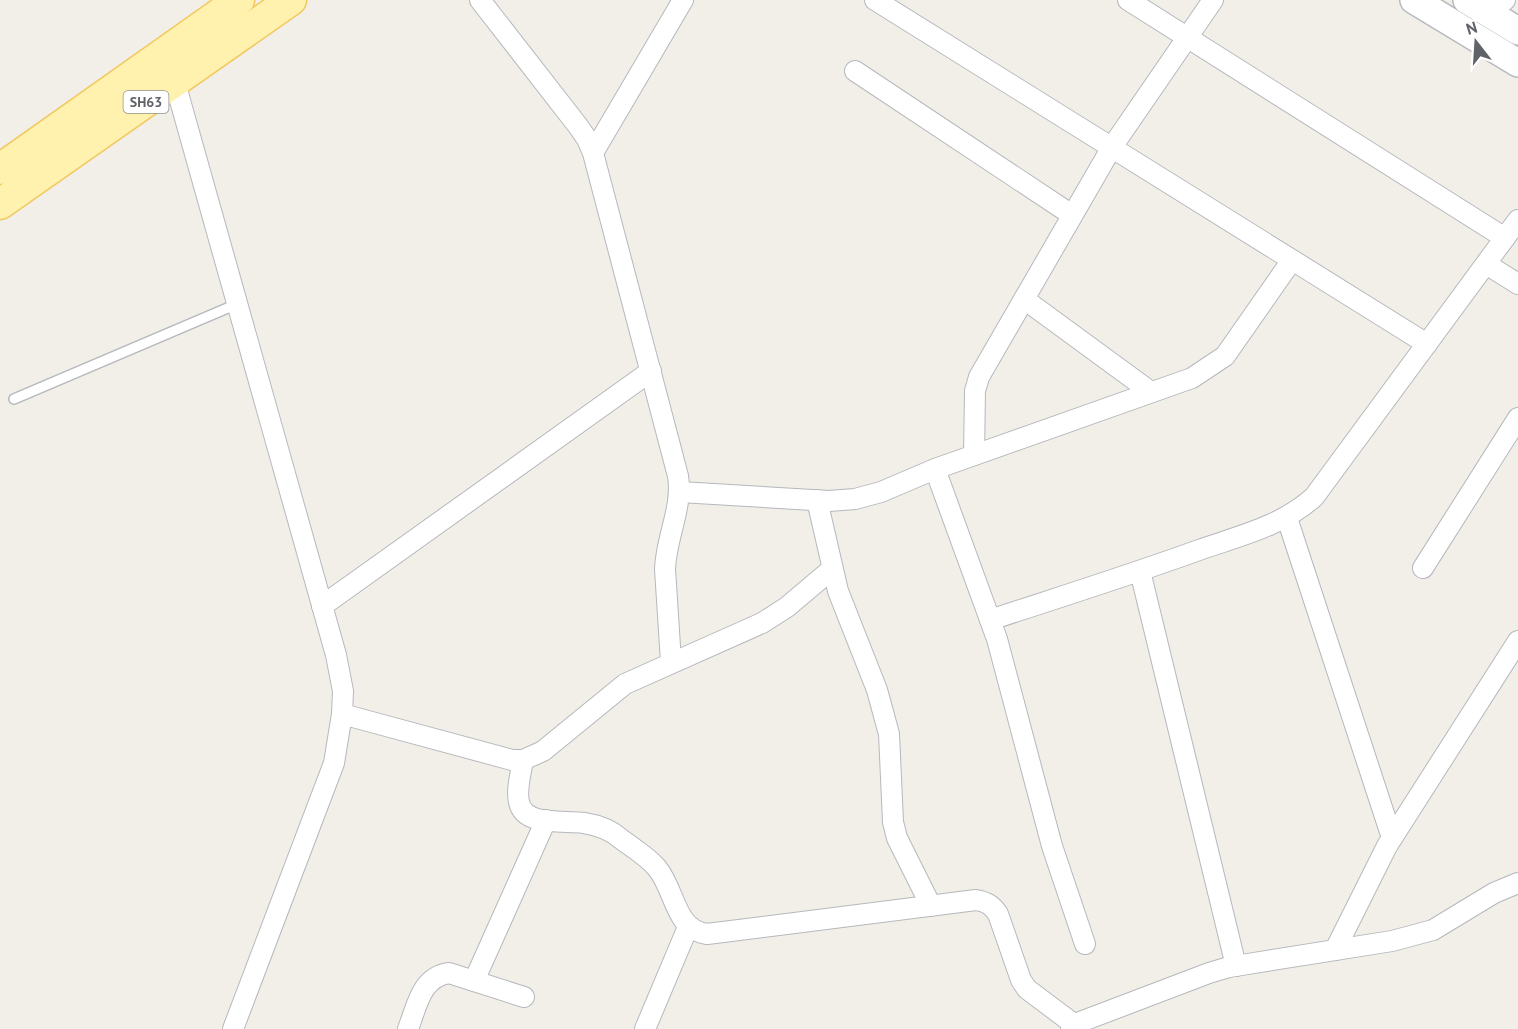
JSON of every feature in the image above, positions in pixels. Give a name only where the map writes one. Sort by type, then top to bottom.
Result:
[{"type":"main road","name":"SH63","points":[[0,169],[239,0]]},
{"type":"main road","name":"SH63","points":[[0,204],[291,0]]},
{"type":"main road","points":[[1414,0],[1518,63]]},
{"type":"main road","points":[[1487,4],[1518,31]]},
{"type":"street","points":[[480,0],[578,126],[593,153],[678,476],[680,492],[666,554],[665,569],[671,662]]},
{"type":"street","points":[[593,153],[679,8],[661,0]]},
{"type":"street","points":[[876,0],[1427,344]]},
{"type":"street","points":[[1128,0],[1505,238]]},
{"type":"street","points":[[974,455],[975,392],[979,377],[1112,147],[1213,0]]},
{"type":"street","points":[[167,52],[336,656],[343,691],[342,714],[334,763],[233,1029]]},
{"type":"street","points":[[855,71],[1072,215]]},
{"type":"street","points":[[990,620],[1140,571],[1287,518],[1314,497],[1518,220]]},
{"type":"street","points":[[680,492],[817,500],[855,499],[1192,378],[1226,356],[1292,260]]},
{"type":"street","points":[[1486,264],[1518,284]]},
{"type":"street","points":[[1024,299],[1151,392]]},
{"type":"street","points":[[322,606],[651,371]]},
{"type":"street","points":[[1423,568],[1518,418]]},
{"type":"street","points":[[935,469],[1005,663],[1052,846],[1085,944]]},
{"type":"street","points":[[817,500],[838,591],[884,714],[889,734],[892,822],[897,838],[931,906]]},
{"type":"street","points":[[1287,518],[1392,838]]},
{"type":"street","points":[[342,714],[512,760],[523,760],[543,751],[625,684],[762,623],[787,606],[832,569]]},
{"type":"street","points":[[1140,571],[1236,966]]},
{"type":"street","points":[[1335,950],[1392,838],[1518,641]]},
{"type":"street","points":[[523,760],[518,795],[519,805],[531,817],[584,823],[602,827],[618,836],[655,866],[663,877],[688,927],[697,932],[707,934],[975,900],[993,906],[998,914],[1021,980],[1027,990],[1073,1027],[1080,1022],[1209,973],[1236,966],[1392,941],[1433,930],[1494,893],[1518,883]]},
{"type":"street","points":[[474,981],[546,820]]},
{"type":"street","points":[[645,1029],[688,927]]},
{"type":"street","points":[[408,1029],[425,986],[441,975],[449,973],[524,997]]},
{"type":"lane","points":[[14,399],[237,304]]}]
